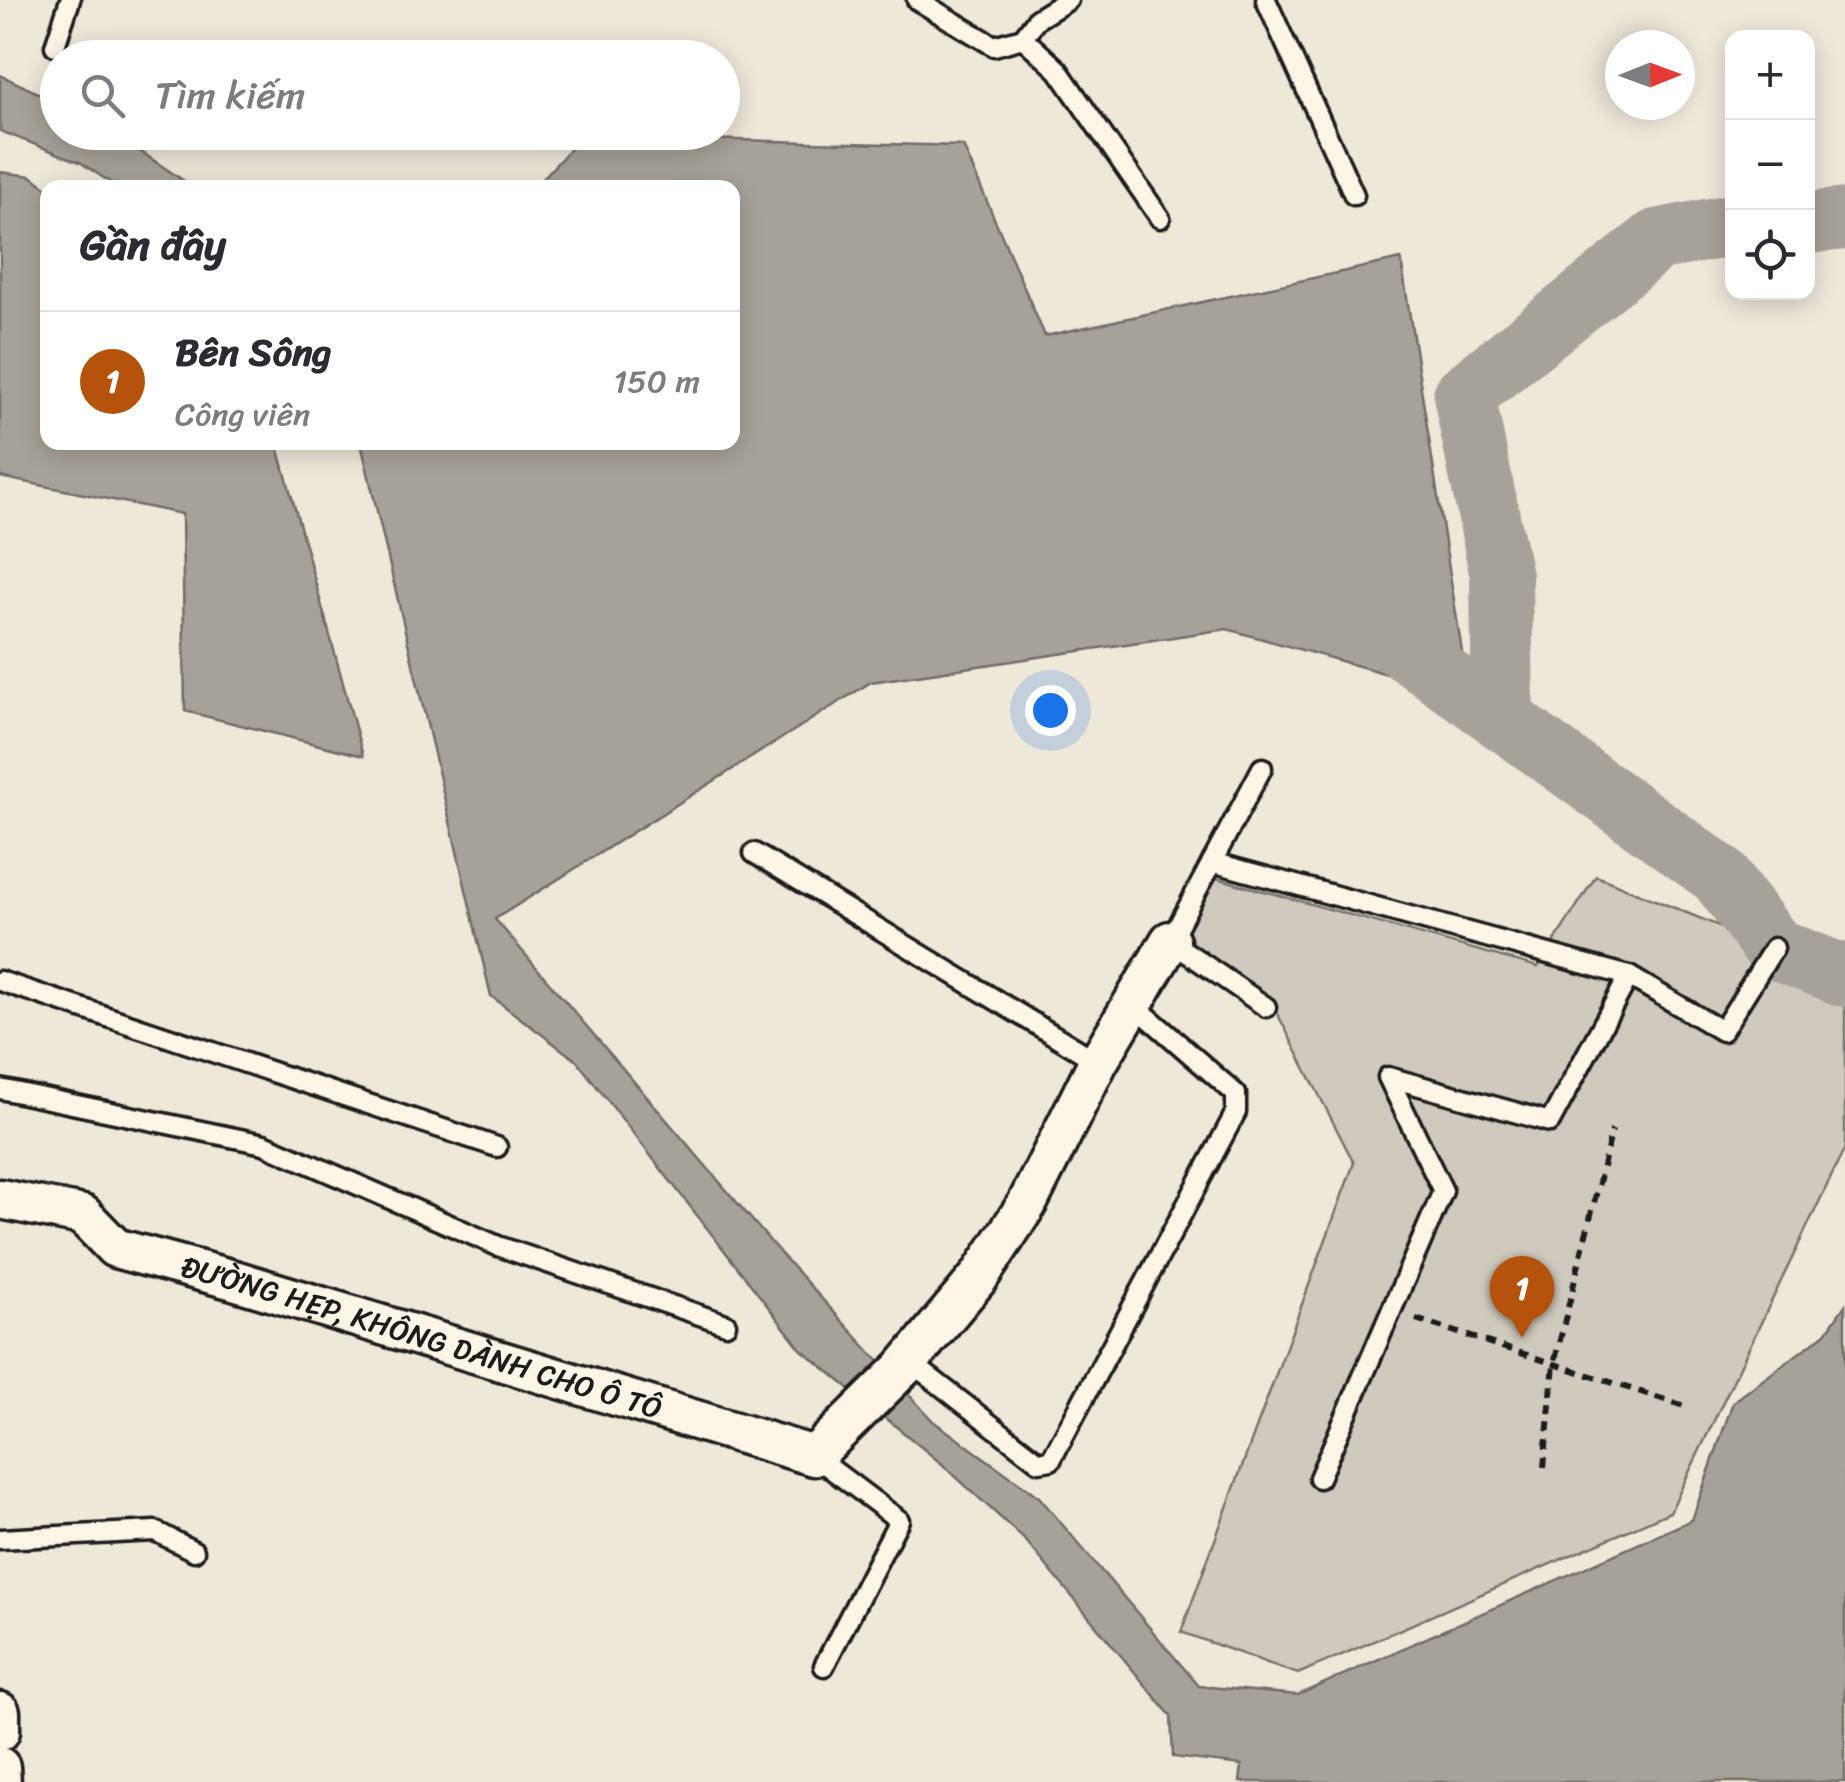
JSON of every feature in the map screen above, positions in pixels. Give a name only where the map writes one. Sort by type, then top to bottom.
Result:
[{"type":"street","points":[[814,1456],[846,1429],[906,1364],[1002,1244],[1098,1062],[1170,942]]},
{"type":"street","name":"ĐƯỜNG HẸP, KHÔNG DÀNH CHO Ô TÔ","points":[[0,1199],[83,1215],[115,1248],[234,1280],[814,1456]]},
{"type":"street","points":[[0,1712],[0,1731]]},
{"type":"street","points":[[0,1768],[1,1782]]},
{"type":"lane","points":[[58,40],[70,0]]},
{"type":"lane","points":[[917,0],[994,46],[1023,38],[1037,20],[1068,0]]},
{"type":"lane","points":[[1266,0],[1354,195]]},
{"type":"lane","points":[[1023,38],[1058,70],[1160,218]]},
{"type":"lane","points":[[1262,768],[1170,942],[1266,1007]]},
{"type":"lane","points":[[754,853],[1098,1062]]},
{"type":"lane","points":[[1212,862],[1629,976],[1722,1030],[1774,948]]},
{"type":"lane","points":[[1318,1478],[1443,1190],[1388,1078],[1550,1122],[1629,976]]},
{"type":"lane","points":[[0,981],[497,1147]]},
{"type":"lane","points":[[906,1364],[1039,1462],[1051,1460],[1236,1112],[1236,1094],[1133,1004]]},
{"type":"lane","points":[[0,1089],[264,1144],[498,1246],[726,1324]]},
{"type":"lane","points":[[814,1456],[899,1520],[824,1666]]},
{"type":"lane","points":[[0,1540],[155,1532],[194,1551]]},
{"type":"path","points":[[1544,1467],[1554,1364],[1612,1130]]},
{"type":"path","points":[[1390,1311],[1684,1406]]},
{"type":"shaded area","points":[[0,75],[40,94],[40,146],[0,131]]},
{"type":"shaded area","points":[[740,140],[963,146],[1045,336],[1401,259],[1469,697],[1227,629],[871,682],[495,919],[781,1254],[933,1421],[1039,1497],[1199,1686],[1298,1695],[1692,1520],[1733,1402],[1826,1333],[1845,1305],[1845,1782],[1240,1782],[1242,1765],[1173,1757],[1171,1716],[1026,1541],[942,1464],[801,1349],[577,1061],[491,996],[363,450],[740,450],[740,180],[541,180],[569,150],[740,150]]},
{"type":"shaded area","points":[[49,150],[138,150],[183,180],[107,180],[80,162]]},
{"type":"shaded area","points":[[0,172],[31,176],[40,183],[40,450],[279,450],[363,756],[185,711],[182,514],[0,477]]},
{"type":"shaded area","points":[[1596,876],[1773,948],[1845,987],[1845,1148],[1670,1512],[1298,1674],[1181,1632],[1354,1163],[1274,1007],[1180,938],[1213,877],[1538,967]]},
{"type":"waterway","points":[[1815,222],[1845,219]]},
{"type":"waterway","points":[[1503,721],[1501,576],[1464,395],[1657,240],[1725,226]]},
{"type":"waterway","points":[[1402,647],[1719,875],[1774,948],[1845,976]]},
{"type":"place","name":"Bên Sông","points":[[1522,1338]]}]
